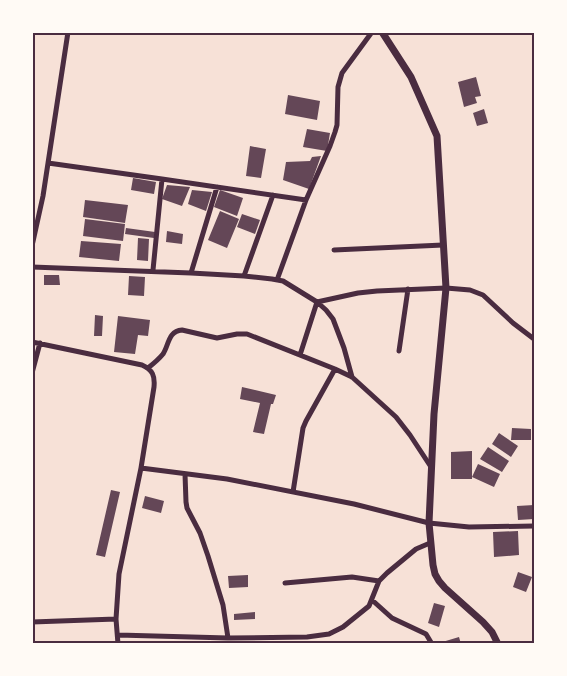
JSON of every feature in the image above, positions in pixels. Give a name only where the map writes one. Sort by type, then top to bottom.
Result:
[{"type":"main road","points":[[382,32],[411,77],[437,136],[446,288],[431,467],[429,523],[433,565],[439,581],[483,622],[492,632],[498,644]]},
{"type":"street","points":[[32,246],[43,196],[68,32]]},
{"type":"street","points":[[277,280],[306,200],[335,132],[338,88],[342,73],[372,32]]},
{"type":"street","points":[[48,163],[306,200]]},
{"type":"street","points":[[153,270],[162,179]]},
{"type":"street","points":[[191,273],[217,187]]},
{"type":"street","points":[[244,276],[273,195]]},
{"type":"street","points":[[334,250],[443,245]]},
{"type":"street","points":[[32,267],[153,270],[244,276],[283,281],[317,302],[333,319],[352,377]]},
{"type":"street","points":[[317,302],[358,293],[408,289],[446,288],[470,290],[480,293],[534,339]]},
{"type":"street","points":[[399,351],[408,289]]},
{"type":"street","points":[[300,355],[317,302]]},
{"type":"street","points":[[148,368],[162,355],[172,335],[177,331],[182,330],[217,338],[247,334],[352,377],[396,417],[431,467]]},
{"type":"street","points":[[32,342],[142,365],[148,368],[154,378],[141,468],[119,574],[116,619],[118,644]]},
{"type":"street","points":[[32,374],[40,344]]},
{"type":"street","points":[[293,492],[306,421],[335,369]]},
{"type":"street","points":[[141,468],[227,479],[354,504],[429,523],[469,528],[534,526]]},
{"type":"street","points":[[185,474],[187,508],[200,533],[208,556],[223,605],[228,638]]},
{"type":"street","points":[[118,635],[228,638],[323,635],[343,627],[369,606],[379,581],[416,549],[430,543]]},
{"type":"street","points":[[285,583],[352,578],[379,581]]},
{"type":"street","points":[[372,600],[392,618],[426,634],[432,644]]},
{"type":"street","points":[[32,622],[116,619]]},
{"type":"building","points":[[476,77],[481,96],[475,97],[477,103],[464,107],[458,82]]},
{"type":"building","points":[[288,95],[320,101],[317,120],[285,114]]},
{"type":"building","points":[[484,109],[488,123],[477,126],[473,113]]},
{"type":"building","points":[[307,129],[330,133],[327,151],[303,147]]},
{"type":"building","points":[[250,146],[266,149],[261,178],[246,176]]},
{"type":"building","points":[[321,156],[309,189],[283,180],[286,162],[310,161],[312,157]]},
{"type":"building","points":[[133,178],[156,182],[154,194],[131,190]]},
{"type":"building","points":[[167,185],[190,187],[182,206],[162,199]]},
{"type":"building","points":[[192,190],[212,192],[206,211],[188,204]]},
{"type":"building","points":[[220,190],[243,198],[237,216],[214,207]]},
{"type":"building","points":[[85,200],[128,205],[125,223],[83,217]]},
{"type":"building","points":[[220,211],[239,219],[227,248],[208,240]]},
{"type":"building","points":[[242,214],[260,220],[255,234],[237,227]]},
{"type":"building","points":[[85,219],[125,224],[123,241],[83,236]]},
{"type":"building","points":[[126,228],[155,232],[154,238],[125,234]]},
{"type":"building","points":[[167,231],[183,234],[182,244],[166,242]]},
{"type":"building","points":[[138,238],[149,239],[148,261],[137,260]]},
{"type":"building","points":[[81,241],[121,244],[119,261],[79,257]]},
{"type":"building","points":[[44,275],[59,275],[60,285],[44,285]]},
{"type":"building","points":[[129,276],[145,277],[144,296],[128,295]]},
{"type":"building","points":[[95,315],[103,316],[102,336],[94,336]]},
{"type":"building","points":[[118,316],[150,320],[148,336],[138,335],[135,354],[114,352]]},
{"type":"building","points":[[242,387],[276,395],[273,404],[271,404],[264,434],[253,432],[260,403],[240,399]]},
{"type":"building","points":[[512,428],[531,429],[531,440],[511,440]]},
{"type":"building","points":[[499,433],[518,446],[511,457],[492,444]]},
{"type":"building","points":[[488,447],[509,461],[502,472],[480,459]]},
{"type":"building","points":[[472,451],[472,479],[451,479],[451,452]]},
{"type":"building","points":[[478,464],[500,474],[494,487],[472,477]]},
{"type":"building","points":[[111,490],[120,492],[105,557],[96,555]]},
{"type":"building","points":[[145,496],[164,501],[161,513],[142,508]]},
{"type":"building","points":[[534,505],[534,519],[518,520],[517,506]]},
{"type":"building","points":[[518,531],[519,555],[494,557],[493,532]]},
{"type":"building","points":[[518,572],[532,577],[526,592],[513,587]]},
{"type":"building","points":[[248,575],[248,587],[229,588],[228,576]]},
{"type":"building","points":[[434,603],[445,606],[439,627],[428,623]]},
{"type":"building","points":[[255,612],[255,619],[234,620],[234,614]]},
{"type":"building","points":[[459,637],[461,644],[439,644],[439,643]]}]
